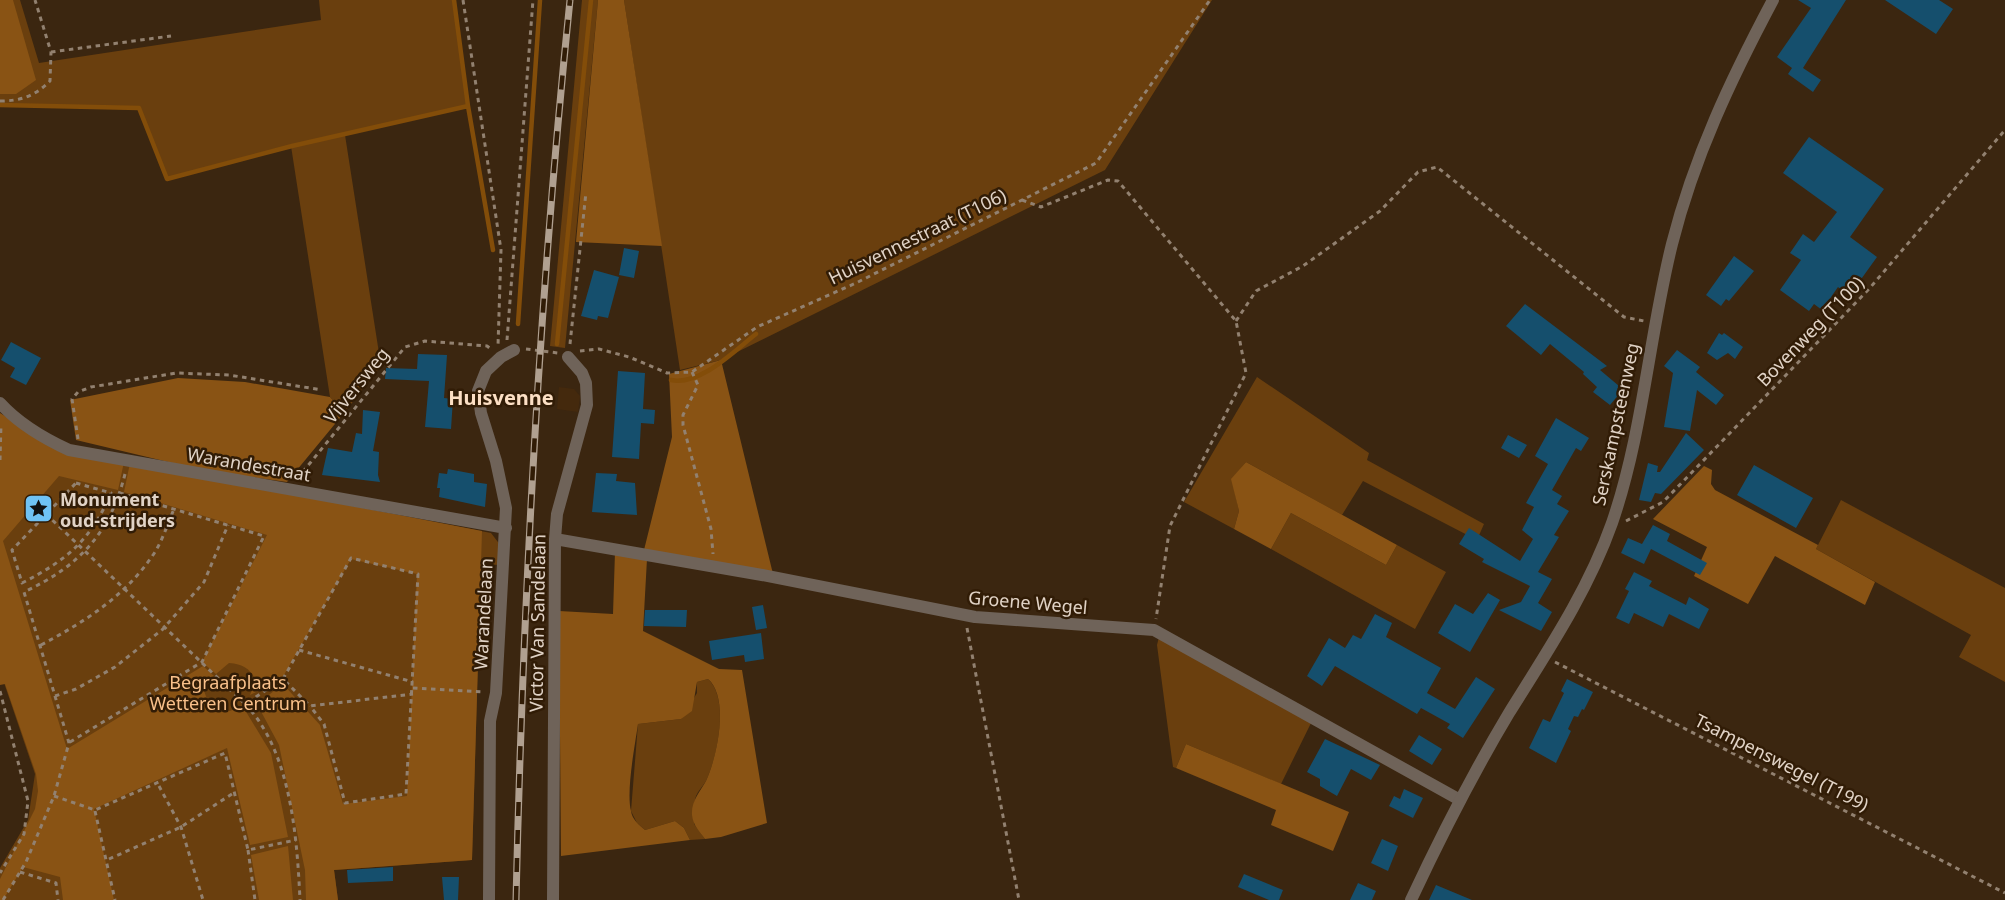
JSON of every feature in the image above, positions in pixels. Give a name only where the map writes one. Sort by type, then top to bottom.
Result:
[{"type":"street","name":"Serskampsteenweg","points":[[1411,900],[1460,800],[1581,592],[1612,522],[1631,452],[1655,324],[1680,214],[1709,130],[1736,69],[1773,0]]},
{"type":"street","name":"Warandelaan","points":[[489,900],[490,722],[496,693],[506,528],[504,494],[481,413],[478,391],[486,371],[501,357],[514,350]]},
{"type":"street","name":"Victor Van Sandelaan","points":[[553,900],[555,539],[557,514],[587,405],[586,383],[582,373],[568,357]]},
{"type":"street","name":"Warandestraat","points":[[0,403],[10,414],[38,435],[69,450],[506,528]]},
{"type":"street","name":"Groene Wegel","points":[[555,539],[964,615],[1154,630],[1460,800]]},
{"type":"path","points":[[0,101],[15,101],[38,93],[50,81],[51,52],[35,0]]},
{"type":"path","points":[[463,0],[501,250],[496,342],[501,357]]},
{"type":"path","points":[[533,0],[506,338],[514,350],[547,351],[568,357],[584,350],[599,349],[629,357],[667,373],[692,372],[698,386],[683,415],[683,425],[711,529],[715,567]]},
{"type":"path","name":"Huisvennestraat (T106)","points":[[692,372],[757,327],[856,283],[1096,163],[1210,0]]},
{"type":"path","points":[[51,52],[171,36]]},
{"type":"path","name":"Bovenweg (T100)","points":[[1612,522],[1629,521],[1663,502],[1869,289],[2005,130]]},
{"type":"path","points":[[1236,321],[1256,291],[1303,266],[1380,211],[1418,172],[1437,167],[1624,316],[1655,324]]},
{"type":"path","points":[[1022,200],[1041,207],[1108,180],[1118,181],[1236,321],[1246,373],[1170,526],[1154,630]]},
{"type":"path","points":[[568,357],[586,192]]},
{"type":"path","name":"Vijversweg","points":[[288,489],[405,347],[424,341],[487,346],[501,357]]},
{"type":"path","points":[[82,452],[76,434],[72,399],[78,392],[91,387],[176,373],[229,375],[322,390]]},
{"type":"path","points":[[0,460],[1,424]]},
{"type":"path","points":[[3,900],[20,872],[54,796],[69,742],[24,592],[55,577],[84,553],[108,524],[120,493],[128,460]]},
{"type":"path","points":[[76,483],[111,493],[99,521],[78,547],[51,568],[22,583],[12,550],[45,514],[76,483]]},
{"type":"path","points":[[69,742],[202,662],[264,536],[120,493]]},
{"type":"path","points":[[40,645],[83,622],[124,591],[156,550],[174,509]]},
{"type":"path","points":[[45,514],[163,629],[202,662],[245,704],[266,732],[275,753],[296,840],[300,900]]},
{"type":"path","points":[[55,696],[76,689],[115,667],[163,629],[204,582],[228,525]]},
{"type":"path","points":[[245,704],[283,679],[351,558],[418,574],[406,794],[345,803],[324,724],[283,679]]},
{"type":"path","points":[[964,615],[1018,900]]},
{"type":"path","points":[[299,650],[413,682]]},
{"type":"path","name":"Tsampenswegel (T199)","points":[[1545,657],[2005,893]]},
{"type":"path","points":[[413,688],[496,693]]},
{"type":"path","points":[[0,691],[28,801],[24,834],[0,873]]},
{"type":"path","points":[[310,706],[413,694]]},
{"type":"path","points":[[54,796],[95,810],[225,753],[248,850],[255,900]]},
{"type":"path","points":[[159,786],[181,827],[203,900]]},
{"type":"path","points":[[109,859],[181,827],[235,792]]},
{"type":"path","points":[[95,810],[115,900]]},
{"type":"path","points":[[248,850],[296,840]]},
{"type":"path","points":[[20,872],[56,883],[58,900]]},
{"type":"shaded area","points":[[0,0],[13,0],[36,80],[16,94],[0,94]]},
{"type":"shaded area","points":[[598,0],[624,0],[662,246],[576,242]]},
{"type":"shaded area","points":[[721,360],[773,574],[644,550],[672,437],[669,374]]},
{"type":"shaded area","points":[[178,378],[245,382],[330,397],[344,413],[287,482],[206,471],[76,440],[70,400]]},
{"type":"shaded area","points":[[559,387],[574,389],[580,396],[578,412],[557,409]]},
{"type":"shaded area","points":[[0,413],[69,455],[124,462],[118,490],[59,476],[3,541],[67,749],[203,666],[214,676],[204,691],[210,705],[223,712],[242,705],[271,753],[288,837],[250,845],[227,748],[94,809],[114,900],[63,900],[60,877],[23,867],[3,900],[0,900],[0,879],[35,809],[38,791],[36,774],[5,684],[0,685]]},
{"type":"shaded area","points":[[1246,462],[1397,545],[1386,565],[1291,513],[1271,549],[1234,529],[1239,511],[1231,479]]},
{"type":"shaded area","points":[[130,463],[482,531],[472,860],[334,870],[338,900],[306,900],[305,870],[279,745],[257,704],[283,684],[320,725],[343,804],[407,796],[417,574],[351,559],[281,680],[250,695],[256,680],[245,667],[229,663],[216,674],[202,662],[267,535],[124,492]]},
{"type":"shaded area","points":[[1704,466],[1712,470],[1711,484],[1715,490],[1818,545],[1816,549],[1875,582],[1865,605],[1775,556],[1748,604],[1694,576],[1707,547],[1653,519]]},
{"type":"shaded area","points":[[615,552],[647,559],[643,631],[719,669],[742,670],[767,823],[721,837],[705,839],[694,822],[693,805],[710,771],[719,728],[719,700],[715,688],[708,679],[697,682],[692,711],[681,719],[638,724],[631,768],[630,802],[636,822],[645,830],[675,821],[684,828],[690,840],[561,856],[559,611],[613,614]]},
{"type":"shaded area","points":[[1186,744],[1349,812],[1333,851],[1271,825],[1276,810],[1176,768]]},
{"type":"shaded area","points":[[288,846],[293,900],[259,900],[251,855]]},
{"type":"green space","points":[[0,0],[20,0],[39,63],[321,20],[319,0],[454,0],[468,106],[345,135],[381,366],[344,413],[330,397],[291,146],[167,179],[139,108],[0,105]]},
{"type":"green space","points":[[582,0],[598,0],[565,348],[550,346]]},
{"type":"green space","points":[[624,0],[1212,0],[1105,170],[721,360],[680,370]]},
{"type":"green space","points":[[1257,377],[1369,453],[1367,460],[1484,524],[1477,540],[1363,481],[1342,515],[1246,462],[1232,479],[1239,511],[1234,529],[1184,502]]},
{"type":"green space","name":"Begraafplaats Wetteren Centrum","points":[[0,434],[69,455],[130,463],[491,533],[501,546],[500,565],[481,564],[472,860],[334,870],[338,900],[0,900],[0,868],[28,820],[35,774],[0,671]]},
{"type":"green space","points":[[1841,500],[2005,588],[2005,682],[1959,657],[1971,635],[1816,549]]},
{"type":"green space","points":[[1291,513],[1386,565],[1397,545],[1446,572],[1415,629],[1271,549]]},
{"type":"green space","points":[[1159,637],[1312,721],[1281,784],[1186,744],[1176,768],[1173,767],[1157,645]]},
{"type":"green space","points":[[708,679],[715,688],[720,714],[714,758],[695,803],[694,824],[705,839],[690,840],[684,828],[675,821],[645,830],[637,823],[631,811],[638,724],[681,719],[697,693],[697,682]]},
{"type":"building","points":[[1798,0],[1846,0],[1803,68],[1821,80],[1813,92],[1788,74],[1792,68],[1777,57],[1811,8]]},
{"type":"building","points":[[1885,0],[1939,0],[1953,9],[1936,34]]},
{"type":"building","points":[[1809,137],[1884,189],[1850,237],[1877,257],[1849,296],[1838,287],[1822,310],[1814,304],[1809,311],[1780,290],[1801,260],[1790,253],[1803,234],[1814,242],[1837,212],[1783,173]]},
{"type":"building","points":[[624,248],[639,251],[634,278],[619,275]]},
{"type":"building","points":[[1734,256],[1754,271],[1729,301],[1726,299],[1721,306],[1706,295]]},
{"type":"building","points":[[594,270],[619,277],[608,318],[598,316],[597,320],[581,316]]},
{"type":"building","points":[[1525,304],[1607,366],[1600,370],[1619,386],[1617,389],[1620,393],[1610,405],[1593,392],[1597,387],[1583,374],[1584,372],[1550,344],[1541,355],[1506,326]]},
{"type":"building","points":[[1719,333],[1722,335],[1724,333],[1743,347],[1735,359],[1728,353],[1717,360],[1707,353]]},
{"type":"building","points":[[11,342],[41,358],[26,385],[10,377],[15,368],[1,360]]},
{"type":"building","points":[[1677,350],[1700,367],[1696,372],[1724,395],[1716,405],[1697,390],[1690,431],[1664,427],[1673,373],[1664,366]]},
{"type":"building","points":[[418,354],[447,355],[444,398],[453,399],[451,429],[425,427],[429,381],[385,379],[386,368],[417,369]]},
{"type":"building","points":[[618,371],[645,373],[643,409],[655,410],[654,424],[641,423],[639,459],[612,457]]},
{"type":"building","points":[[363,410],[380,412],[373,451],[379,452],[380,482],[322,475],[328,448],[352,452],[356,433],[362,434]]},
{"type":"building","points":[[1556,418],[1589,438],[1581,451],[1576,448],[1552,490],[1562,496],[1557,504],[1569,511],[1554,535],[1559,537],[1538,572],[1552,579],[1538,603],[1552,612],[1541,631],[1499,610],[1521,602],[1530,586],[1482,562],[1484,559],[1459,544],[1469,528],[1520,561],[1533,539],[1522,530],[1534,507],[1526,503],[1548,464],[1535,456]]},
{"type":"building","points":[[1686,433],[1704,450],[1661,494],[1655,493],[1651,502],[1639,500],[1648,463],[1658,466],[1657,472],[1660,472]]},
{"type":"building","points":[[1508,435],[1527,445],[1519,458],[1501,448]]},
{"type":"building","points":[[1754,465],[1813,498],[1796,528],[1737,495]]},
{"type":"building","points":[[448,469],[474,474],[474,482],[487,484],[485,507],[439,497],[440,488],[437,488],[439,473],[447,474]]},
{"type":"building","points":[[596,473],[617,474],[616,481],[635,483],[637,515],[592,512]]},
{"type":"building","points":[[1653,525],[1670,534],[1667,541],[1707,563],[1700,575],[1651,549],[1644,564],[1621,553],[1628,538],[1642,544]]},
{"type":"building","points":[[1634,572],[1652,581],[1649,586],[1686,605],[1689,597],[1709,609],[1699,629],[1669,614],[1663,627],[1634,613],[1629,624],[1616,618],[1629,591],[1625,589]]},
{"type":"building","points":[[1488,593],[1500,600],[1470,652],[1438,633],[1455,604],[1473,614]]},
{"type":"building","points":[[763,605],[767,628],[756,630],[752,607]]},
{"type":"building","points":[[645,610],[687,610],[686,627],[644,626]]},
{"type":"building","points":[[1375,614],[1392,623],[1386,637],[1441,668],[1427,693],[1455,709],[1476,677],[1495,689],[1463,738],[1447,728],[1450,724],[1421,708],[1417,714],[1335,666],[1322,686],[1307,676],[1329,638],[1345,648],[1353,635],[1361,639]]},
{"type":"building","points":[[761,633],[764,659],[745,662],[744,655],[712,660],[709,641]]},
{"type":"building","points":[[1567,679],[1593,692],[1584,710],[1582,709],[1578,717],[1574,716],[1568,729],[1571,731],[1556,763],[1529,748],[1543,719],[1550,722],[1564,693],[1561,691]]},
{"type":"building","points":[[1419,735],[1442,749],[1432,765],[1409,751]]},
{"type":"building","points":[[1325,739],[1380,765],[1371,780],[1351,769],[1337,796],[1320,786],[1320,779],[1307,772]]},
{"type":"building","points":[[1404,789],[1423,798],[1413,818],[1389,806],[1394,796],[1400,799]]},
{"type":"building","points":[[1382,839],[1398,846],[1388,871],[1371,863]]},
{"type":"building","points":[[393,867],[393,881],[348,883],[347,870]]},
{"type":"building","points":[[1244,874],[1283,890],[1279,900],[1269,900],[1238,887]]},
{"type":"building","points":[[442,877],[459,877],[458,900],[444,900]]},
{"type":"building","points":[[1358,883],[1376,891],[1372,900],[1350,900]]},
{"type":"building","points":[[1436,885],[1472,900],[1429,900]]},
{"type":"waterway","points":[[0,105],[139,108],[167,179],[292,146],[468,106],[454,0]]},
{"type":"waterway","points":[[518,324],[540,0]]},
{"type":"waterway","points":[[557,344],[591,0]]},
{"type":"waterway","points":[[468,106],[493,250]]},
{"type":"waterway","points":[[671,380],[693,378],[705,373],[756,334]]},
{"type":"railway","points":[[516,900],[523,675],[534,450],[549,225],[570,0]]},
{"type":"place","name":"Monument oud-strijders","points":[[39,509]]},
{"type":"district","name":"Huisvenne","points":[[501,397]]}]
